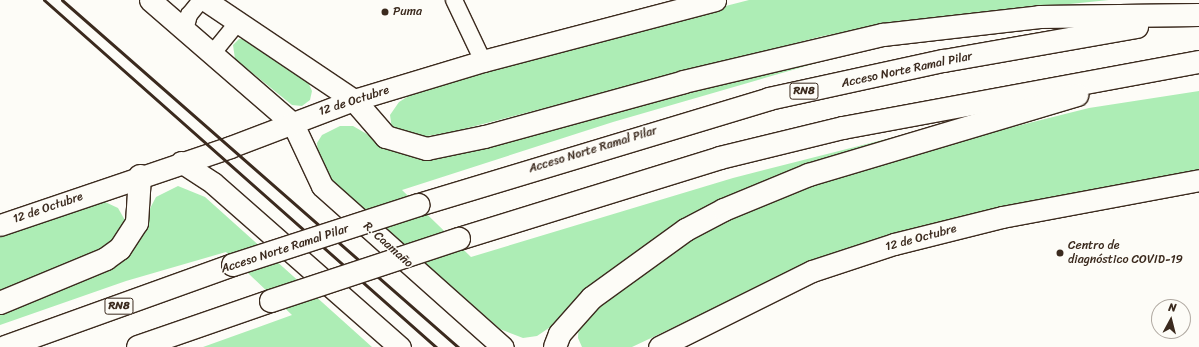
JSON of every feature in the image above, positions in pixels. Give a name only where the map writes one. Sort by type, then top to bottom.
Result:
[{"type":"highway","points":[[354,100],[386,137],[427,149],[485,137],[684,82],[883,35],[1040,17],[1199,17]]},
{"type":"highway","name":"Acceso Norte Ramal Pilar","points":[[4,347],[233,265],[419,205],[769,99],[944,61],[1199,17]]},
{"type":"highway","points":[[138,347],[459,239],[720,158],[843,128],[1189,63]]},
{"type":"highway","points":[[555,347],[560,334],[575,315],[624,273],[686,230],[758,194],[905,144],[1189,63]]},
{"type":"highway","points":[[0,303],[106,259],[120,249],[137,223],[140,176]]},
{"type":"street","name":"R. Caamaño","points":[[150,0],[293,124],[322,186],[503,347]]},
{"type":"street","points":[[185,30],[189,15],[202,0]]},
{"type":"street","points":[[205,0],[354,100]]},
{"type":"street","points":[[454,0],[483,61]]},
{"type":"street","name":"12 de Octubre","points":[[0,225],[293,124],[354,100],[483,61],[715,0]]},
{"type":"street","points":[[212,54],[238,22]]},
{"type":"street","points":[[181,162],[213,183],[376,323],[400,347]]},
{"type":"street","name":"12 de Octubre","points":[[659,347],[812,271],[894,244],[1002,217],[1199,180]]},
{"type":"street","points":[[376,323],[382,347]]},
{"type":"green space","points":[[749,0],[1109,0],[903,21],[823,36],[452,132],[421,137],[392,129],[390,115],[399,102],[412,94],[539,54]]},
{"type":"green space","points":[[239,39],[247,39],[308,82],[312,91],[310,100],[302,106],[292,105],[235,59],[233,45]]},
{"type":"green space","points":[[820,62],[613,122],[402,190],[471,257],[733,178],[906,134],[766,182],[537,336],[523,338],[500,329],[341,189],[329,177],[318,155],[317,143],[322,135],[340,126],[353,126],[398,152],[431,157],[773,70]]},
{"type":"green space","points":[[1199,91],[1199,172],[814,261],[632,347],[582,347],[578,338],[579,321],[678,247],[739,214],[775,198],[940,145],[1089,108]]},
{"type":"green space","points":[[178,186],[205,197],[372,347],[203,347],[292,315],[226,252],[126,281],[0,325],[0,312],[112,265],[144,220],[156,197]]},
{"type":"green space","points":[[103,201],[118,208],[126,222],[105,252],[0,293],[0,237]]},
{"type":"railway","points":[[44,0],[436,347]]},
{"type":"railway","points":[[62,0],[458,347]]},
{"type":"place","name":"Puma","points":[[385,12]]},
{"type":"place","name":"Centro de diagnóstico COVID-19","points":[[1060,253]]}]
